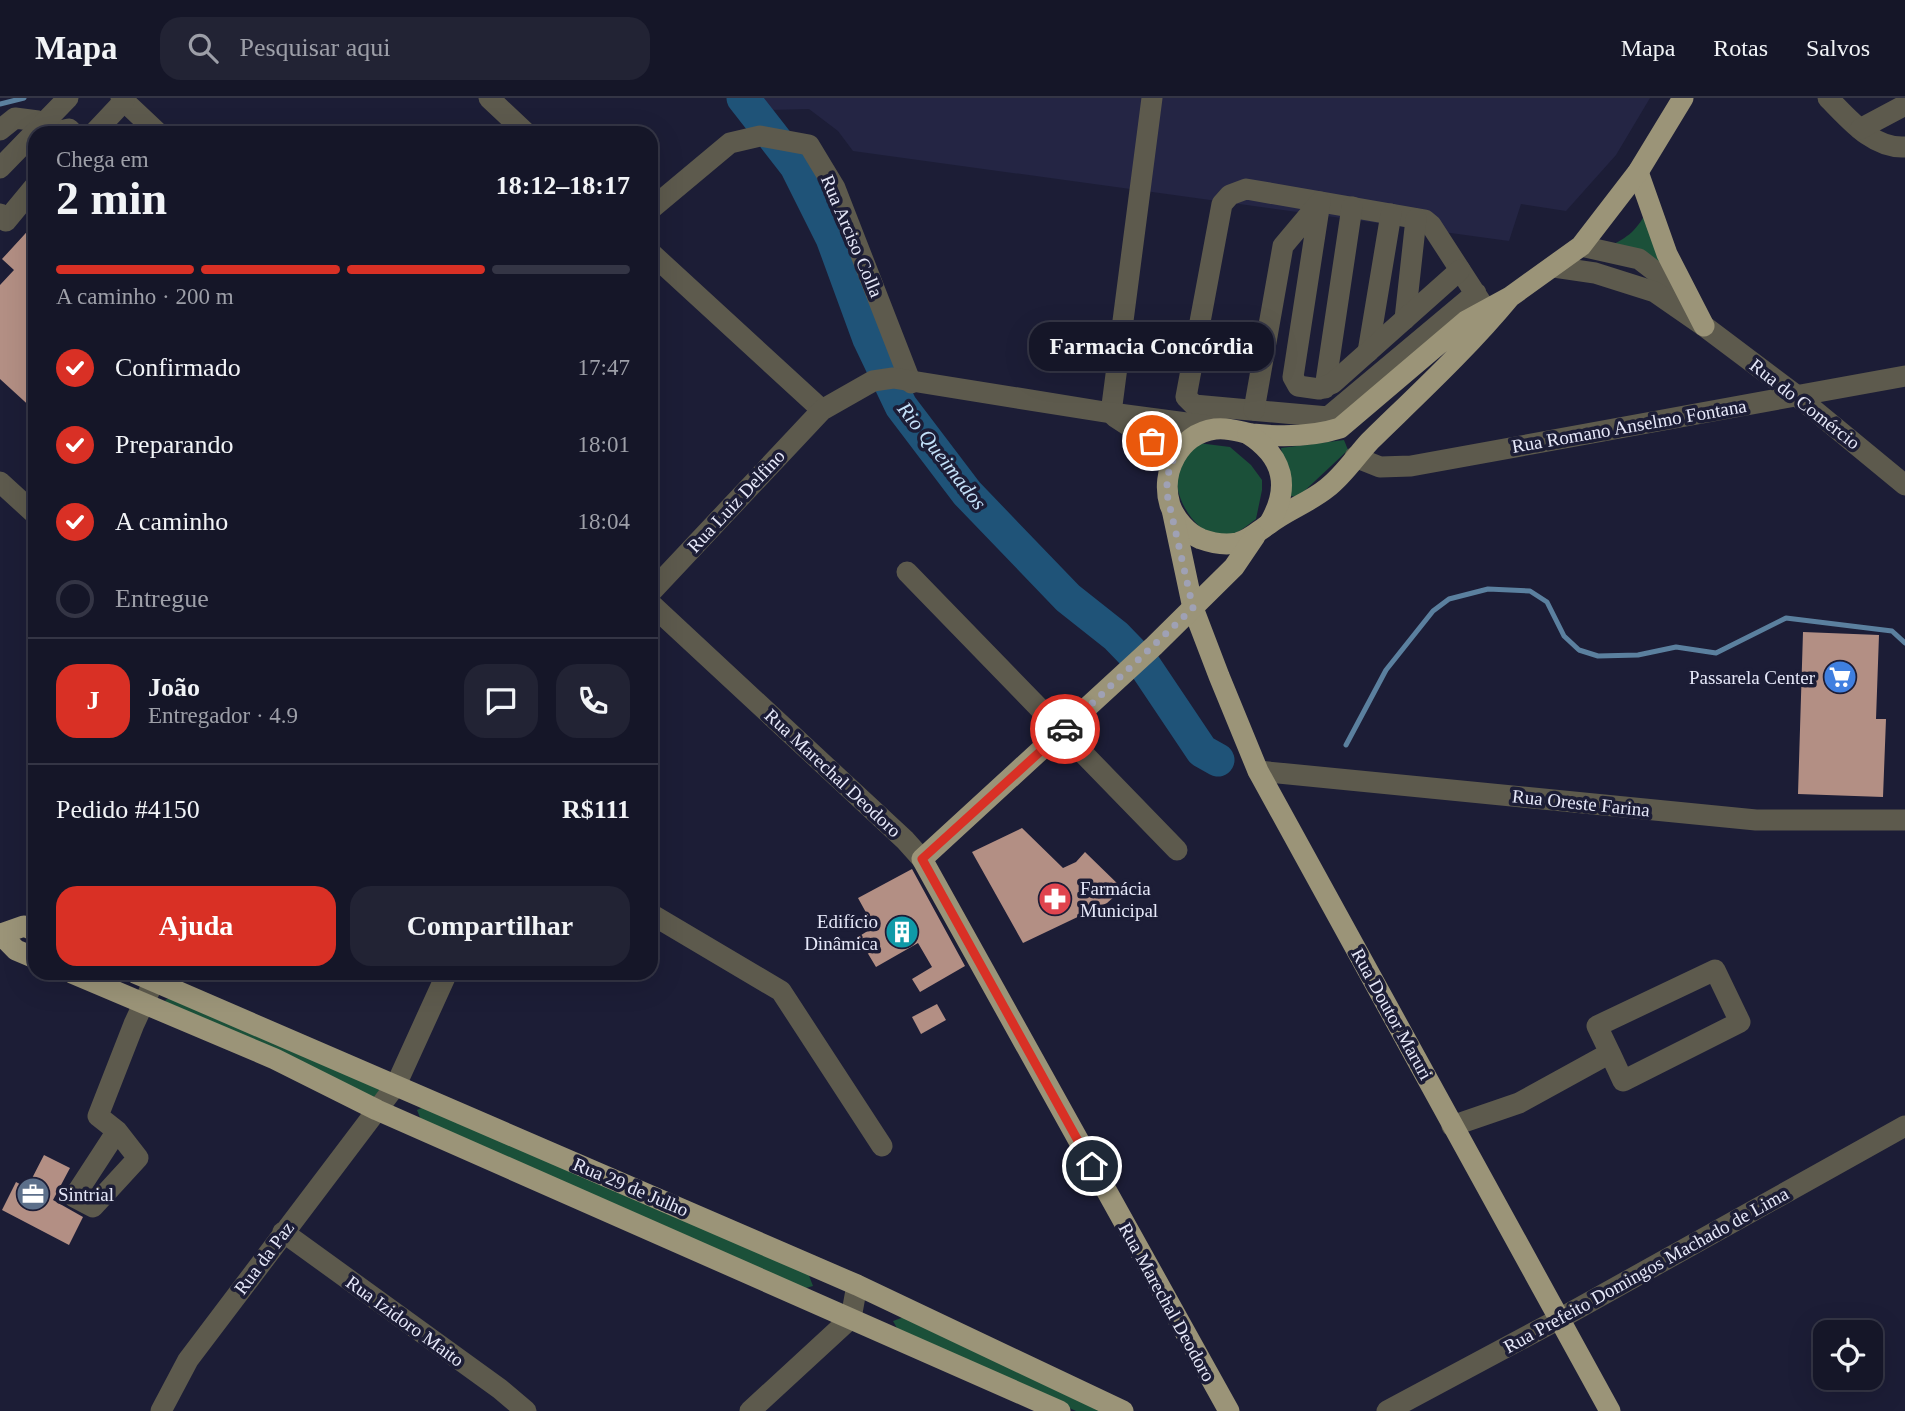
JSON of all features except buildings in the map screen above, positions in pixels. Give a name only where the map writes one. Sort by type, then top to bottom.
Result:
[{"type":"main road","points":[[1510,297],[1481,302],[1466,321],[1340,428],[1318,435],[1213,429],[1197,435],[1183,446],[1173,460],[1167,477],[1167,494],[1172,511],[1183,527],[1199,538],[1218,544],[1237,543],[1325,490],[1478,336],[1510,297],[1581,246],[1638,172],[1683,98]]},
{"type":"main road","points":[[1638,172],[1667,254],[1704,326]]},
{"type":"main road","points":[[1340,428],[1355,457]]},
{"type":"main road","points":[[922,859],[1154,646],[1234,567],[1262,530],[1278,508],[1282,491],[1281,474],[1274,457],[1263,443],[1239,431]]},
{"type":"main road","name":"Rua Doutor Maruri","points":[[1172,511],[1193,608],[1258,771],[1611,1411]]},
{"type":"main road","name":"Rua Marechal Deodoro","points":[[922,859],[1227,1410]]},
{"type":"main road","points":[[28,927],[24,926],[1,934],[16,950],[28,955]]},
{"type":"main road","name":"Rua 29 de Julho","points":[[88,980],[275,1059],[377,1110],[1060,1411]]},
{"type":"main road","name":"Rua 29 de Julho","points":[[151,980],[858,1285],[1124,1411]]},
{"type":"street","points":[[50,126],[68,98]]},
{"type":"street","points":[[489,98],[519,126]]},
{"type":"street","points":[[1111,414],[1152,98]]},
{"type":"street","points":[[1828,98],[1868,135],[1893,148],[1905,147]]},
{"type":"street","points":[[100,126],[123,100],[151,126]]},
{"type":"street","points":[[1868,135],[1905,105]]},
{"type":"street","points":[[5,122],[38,121],[43,126]]},
{"type":"street","name":"Rua Arciso Colla","points":[[658,203],[730,143],[760,136],[809,145],[835,188],[892,381]]},
{"type":"street","points":[[0,168],[28,145]]},
{"type":"street","points":[[0,181],[28,155]]},
{"type":"street","points":[[1246,189],[1352,208],[1425,220],[1431,225],[1481,302],[1328,416],[1194,405],[1186,397],[1222,204],[1230,195],[1246,189]]},
{"type":"street","points":[[0,215],[6,221],[28,195]]},
{"type":"street","points":[[1320,202],[1293,377],[1298,386],[1325,388],[1460,270]]},
{"type":"street","points":[[1254,410],[1283,246],[1320,202]]},
{"type":"street","points":[[0,238],[28,207]]},
{"type":"street","points":[[1325,388],[1352,208]]},
{"type":"street","points":[[1368,352],[1391,214]]},
{"type":"street","points":[[1405,319],[1416,219]]},
{"type":"street","points":[[1581,246],[1639,259],[1674,286],[1704,326]]},
{"type":"street","points":[[658,259],[822,410]]},
{"type":"street","points":[[1554,267],[1595,273],[1655,292],[1704,326]]},
{"type":"street","name":"Rua do Comércio","points":[[1704,326],[1797,396],[1905,485]]},
{"type":"street","name":"Rua Romano Anselmo Fontana","points":[[1355,457],[1380,467],[1411,466],[1905,376]]},
{"type":"street","points":[[892,381],[1239,431]]},
{"type":"street","name":"Rua Luiz Delfino","points":[[658,585],[822,410],[892,381]]},
{"type":"street","points":[[1111,414],[1152,441],[1173,460]]},
{"type":"street","points":[[4,493],[28,508]]},
{"type":"street","points":[[907,572],[1177,850]]},
{"type":"street","name":"Rua Marechal Deodoro","points":[[658,611],[905,840],[922,859]]},
{"type":"street","name":"Rua Oreste Farina","points":[[1258,771],[1756,820],[1905,820]]},
{"type":"street","points":[[658,918],[781,991],[883,1146]]},
{"type":"street","points":[[1715,970],[1740,1022],[1623,1081],[1610,1053],[1597,1026],[1715,970]]},
{"type":"street","points":[[117,1131],[98,1115],[134,1024],[145,1004],[144,980]]},
{"type":"street","points":[[377,1110],[396,1085],[444,980]]},
{"type":"street","points":[[1452,1126],[1519,1103],[1610,1053]]},
{"type":"street","name":"Rua da Paz","points":[[160,1411],[188,1360],[377,1110]]},
{"type":"street","name":"Rua Prefeito Domingos Machado de Lima","points":[[1387,1411],[1561,1318],[1905,1126]]},
{"type":"street","name":"Rua Izidoro Maito","points":[[283,1233],[500,1389],[526,1411]]},
{"type":"street","points":[[750,1411],[851,1318],[858,1285]]},
{"type":"shaded area","points":[[759,98],[1650,98],[1616,155],[1566,211],[1521,204],[1509,241],[853,151],[838,131],[809,109],[768,110]]},
{"type":"green space","points":[[1648,209],[1672,274],[1608,247],[1632,232]]},
{"type":"green space","points":[[1344,440],[1348,450],[1298,497],[1291,496],[1281,448]]},
{"type":"green space","points":[[1198,443],[1230,447],[1251,465],[1262,480],[1256,519],[1233,534],[1217,536],[1207,532],[1184,507],[1177,485],[1177,474],[1185,455]]},
{"type":"green space","points":[[177,995],[378,1083],[383,1096],[371,1099],[171,1008],[165,1000]]},
{"type":"green space","points":[[428,1105],[808,1273],[813,1286],[802,1289],[421,1120],[417,1110]]},
{"type":"green space","points":[[904,1317],[1119,1411],[1076,1411],[898,1330],[893,1321]]},
{"type":"waterway","points":[[0,104],[24,98]]},
{"type":"waterway","name":"Rio Queimados","points":[[743,98],[796,166],[832,238],[869,339],[901,406],[967,493],[1068,598],[1116,636],[1145,666],[1202,751],[1218,760]]},
{"type":"waterway","points":[[1346,745],[1386,670],[1433,611],[1449,599],[1488,589],[1530,591],[1547,602],[1564,636],[1579,650],[1598,656],[1638,655],[1676,647],[1716,653],[1786,618],[1892,631],[1905,643]]},
{"type":"way so far","points":[[1065,729],[1193,608],[1167,494],[1167,477],[1173,460],[1152,441]]},
{"type":"place","name":"Farmacia Concórdia","points":[[1152,441]]},
{"type":"place","name":"Passarela Center","points":[[1840,677]]},
{"type":"place","name":"Farmácia Municipal","points":[[1055,899]]},
{"type":"place","name":"Edifício Dinâmica","points":[[902,932]]},
{"type":"place","name":"Sintrial","points":[[33,1194]]},
{"type":"route","points":[[1065,729],[922,859],[1092,1166]]}]
